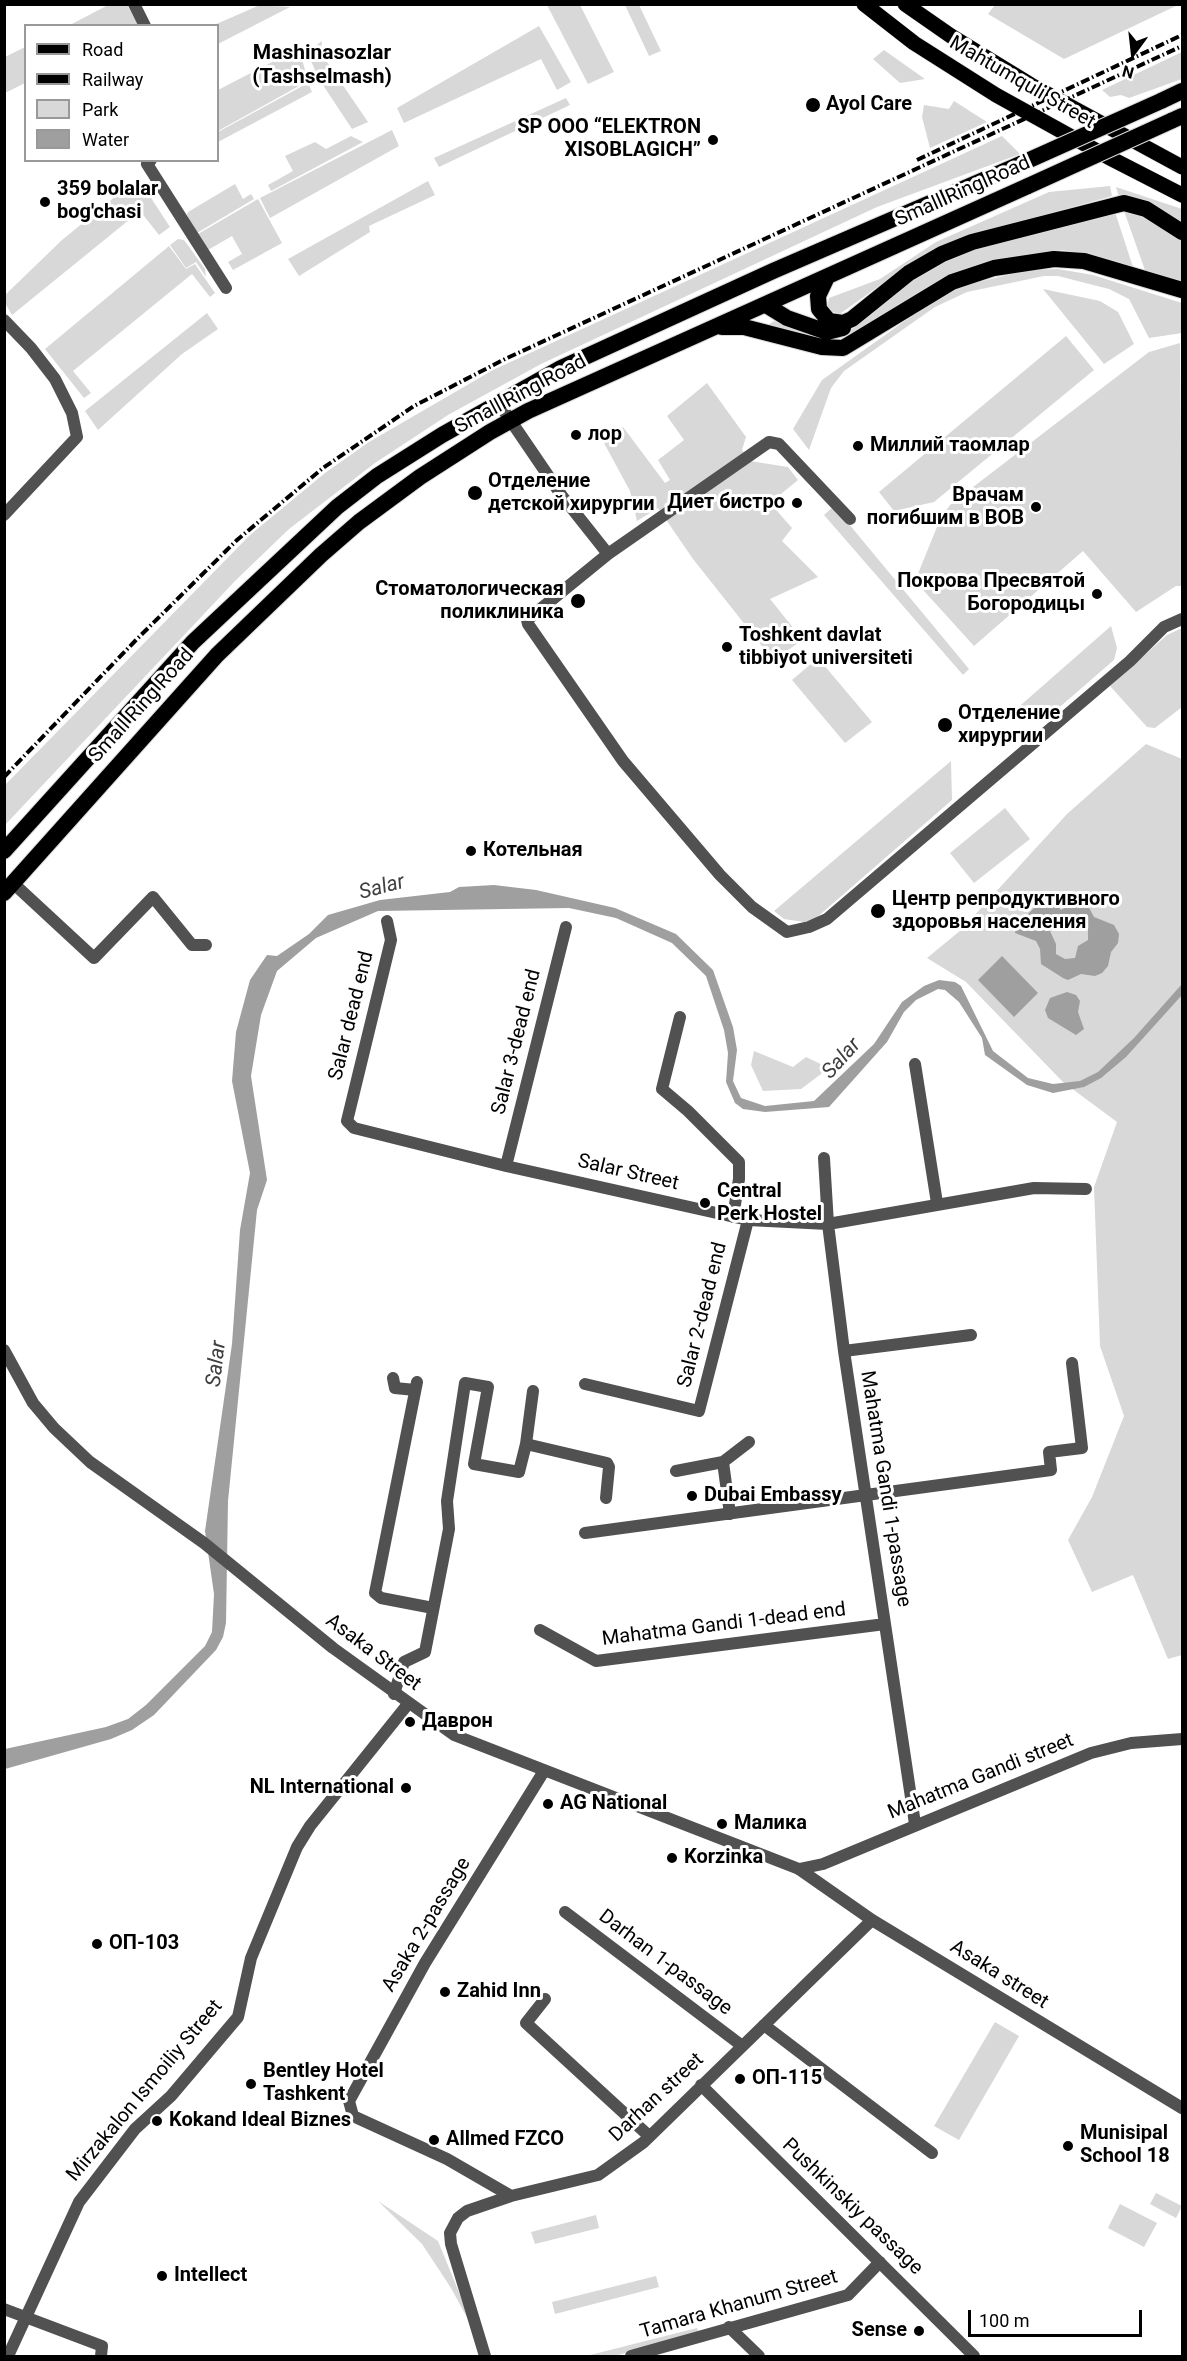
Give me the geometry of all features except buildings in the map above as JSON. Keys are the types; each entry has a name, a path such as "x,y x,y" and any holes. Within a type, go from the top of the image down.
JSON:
{"highway":[{"name":"Small Ring Road","path":"4,851 193,642 329,514 377,476 498,402 561,368 1182,91"},
{"name":"Small Ring Road","path":"9,888 217,655 283,589 387,500 443,461 510,421 622,367 827,277 1177,118"},
{"path":"766,304 787,318 827,332 839,331 882,293 917,268 942,254 984,239 1124,203 1146,209 1182,232"},
{"path":"712,328 744,327 822,347 843,348 855,344 952,282 994,268 1054,259 1084,261 1182,290"},
{"path":"827,277 818,296 821,314 829,321 838,323 852,319"}],"main road":[{"name":"Mahtumquli Street","path":"864,4 914,43 996,95 1182,195"},
{"name":"Mahtumquli Street","path":"905,4 1022,79 1182,167"}],"street":[{"path":"134,4 143,24"},
{"path":"149,162 147,164 226,288"},
{"path":"4,320 31,348 55,379 72,413 78,437 4,515"},
{"path":"498,402 562,496 608,554"},
{"path":"850,519 779,444 769,442 608,554 528,616 528,624 623,761 699,852 752,907 787,932 809,927 826,919 1130,661 1164,627 1182,619"},
{"path":"9,888 94,958 153,897 192,945 206,945"},
{"name":"Salar dead end","path":"347,1121 391,940 387,921"},
{"name":"Salar 3-dead end","path":"506,1166 566,927"},
{"path":"680,1017 662,1089 688,1111 739,1162 739,1179 733,1217"},
{"path":"915,1064 937,1203"},
{"name":"Salar Street","path":"347,1121 354,1128 506,1166 748,1220 828,1224 937,1203 1034,1188 1086,1189"},
{"name":"Mahatma Gandi 1-passage","path":"824,1158 828,1224 844,1351 915,1824"},
{"name":"Salar 2-dead end","path":"585,1384 699,1411 748,1220"},
{"path":"844,1351 971,1335"},
{"name":"Asaka Street","path":"4,1350 33,1402 68,1442 121,1486 204,1543 394,1694 454,1735 799,1869"},
{"path":"585,1533 1051,1470 1049,1452 1082,1448 1072,1364"},
{"path":"393,1378 395,1388 416,1386 375,1593 381,1598 433,1608"},
{"path":"394,1694 404,1662 425,1652 449,1529 447,1501 464,1385 486,1386 474,1464"},
{"path":"454,1461 519,1472 526,1444 533,1391"},
{"path":"676,1471 723,1462 749,1442"},
{"path":"526,1444 607,1463 609,1467 606,1498"},
{"path":"723,1462 730,1514"},
{"name":"Mahatma Gandi 1-dead end","path":"540,1630 596,1661 885,1624"},
{"name":"Mirzakalon Ismoiliy Street","path":"8,2356 83,2196 135,2129 171,2096 238,2017 251,1958 297,1846 310,1826 408,1704"},
{"name":"Mahatma Gandi street","path":"799,1869 823,1864 915,1824 1091,1754 1131,1743 1182,1739"},
{"name":"Asaka 2-passage","path":"511,2196 447,2159 353,2116 349,2101 425,1963 544,1771"},
{"name":"Asaka street","path":"799,1869 872,1920 1182,2108"},
{"name":"Darhan 1-passage","path":"565,1912 741,2045"},
{"name":"Darhan street","path":"484,2356 451,2244 452,2227 463,2214 511,2196 598,2175 649,2136 872,1920"},
{"path":"545,2000 526,2024 649,2136"},
{"path":"764,2025 932,2153"},
{"name":"Pushkinskiy passage","path":"701,2085 974,2356"},
{"name":"Tamara Khanum Street","path":"631,2356 848,2295 880,2262"},
{"path":"4,2309 102,2346 101,2356"},
{"path":"729,2327 759,2356"}],"green space":[{"path":"110,4 127,5 137,24 72,24"},
{"path":"260,5 290,7 219,43 219,24 216,24"},
{"path":"547,5 580,5 614,72 588,84"},
{"path":"625,5 639,5 661,51 649,56"},
{"path":"995,5 1178,5 1064,59 988,14"},
{"path":"539,26 571,82 557,90 541,59 404,123 397,108"},
{"path":"322,41 321,53 368,122 352,129 319,79 307,52"},
{"path":"24,48 24,84 5,93 5,57"},
{"path":"299,48 308,81 219,130 219,89"},
{"path":"884,50 925,79 900,83 873,59"},
{"path":"1182,52 1182,79 1129,98 1121,95 1110,97 1102,90"},
{"path":"308,83 312,92 219,141 219,131"},
{"path":"566,98 570,105 439,167 434,158"},
{"path":"954,101 987,122 930,148 922,117 924,105 949,109"},
{"path":"392,130 399,146 270,218 260,198"},
{"path":"351,136 363,142 271,191 268,185 293,171 285,156 315,142 326,149"},
{"path":"1002,136 1020,154 877,207 541,364 448,415 375,463 289,529 236,580 5,825 5,785 250,535 325,473 369,442 493,370"},
{"path":"138,178 170,227 159,235 140,211 12,315 5,303 5,295 62,240"},
{"path":"428,181 435,195 369,226 370,232 299,276 288,259"},
{"path":"235,184 243,199 251,194 254,199 197,233 187,215 188,212"},
{"path":"1110,186 1112,196 973,235 905,267 840,314 827,310 829,298 880,279 936,242 1049,192"},
{"path":"1116,187 1182,209 1182,225 1119,197"},
{"path":"258,199 282,243 233,270 228,262 242,254 232,236 208,250 198,234"},
{"path":"1124,211 1135,211 1182,240 1182,285 1146,273"},
{"path":"1115,212 1133,267 1092,255 1061,250 1005,259 845,343 825,342 768,325 774,321 819,337 841,339 898,288 955,255"},
{"path":"178,239 184,240 205,269 206,277 196,262 186,268 170,245"},
{"path":"169,246 186,269 195,264 215,293 210,297 192,274 73,371 91,393 84,398 45,349"},
{"path":"1058,269 1093,275 1182,303 1182,333 1149,338 1129,299 1109,289 1058,276 1044,276 967,292 935,307 844,371 831,388 809,450 793,429 822,380 930,303 966,285 1028,270"},
{"path":"1043,289 1100,301 1118,312 1134,344 1104,364"},
{"path":"207,313 218,329 182,354 98,430 85,411"},
{"path":"1066,336 1094,370 934,502 894,511 879,492"},
{"path":"1180,343 1182,586 1176,586 1136,612 1083,551 974,646 915,581 941,517 951,504 1149,352"},
{"path":"707,383 746,437 742,450 750,461 788,467 798,480 770,503 792,528 782,541 818,577 770,599 803,640 773,660 693,559 658,508 637,521 630,491 604,443 623,427 665,483 670,480 658,460 684,440 667,416"},
{"path":"834,506 969,669 963,675 824,515"},
{"path":"1111,626 1117,648 1114,660 1047,718 1014,711"},
{"path":"1182,628 1182,707 1155,728 1147,727 1110,686 1167,635"},
{"path":"818,658 872,722 845,743 792,680"},
{"path":"1146,744 1182,759 1182,1655 1168,1659 1133,1575 1092,1592 1068,1540 1092,1497 1124,1416 1100,1346 1094,1187 1117,1122 1063,1082 966,982 927,958 961,930 1067,814"},
{"path":"951,761 952,800 816,918 804,922 784,919 774,911"},
{"path":"1005,808 1030,839 974,883 950,853"},
{"path":"754,1051 793,1067 806,1057 829,1068 801,1089 763,1091 751,1065"},
{"path":"995,2022 1019,2036 959,2140 934,2126"},
{"path":"1156,2193 1182,2206 1176,2218 1150,2204"},
{"path":"378,2201 438,2241 476,2334 451,2288 422,2244"},
{"path":"1120,2204 1157,2223 1144,2247 1108,2228"},
{"path":"596,2215 599,2228 535,2244 531,2232"},
{"path":"656,2276 659,2287 555,2314 552,2302"},
{"path":"697,2328 698,2331 615,2356 590,2355"}],"water":[{"name":"Salar","path":"494,885 536,890 615,908 676,934 713,970 733,1027 737,1050 733,1081 741,1098 765,1106 814,1101 874,1044 902,1002 924,986 939,980 955,982 961,986 993,1051 1028,1078 1053,1084 1080,1081 1098,1072 1134,1038 1182,984 1182,995 1126,1057 1101,1078 1084,1087 1053,1093 1027,1085 985,1055 982,1038 959,1002 945,990 938,989 916,1000 904,1012 887,1042 829,1107 765,1112 743,1109 735,1103 726,1082 728,1053 724,1030 706,976 672,943 616,918 569,908 378,911 316,938 277,971 261,1015 251,1076 267,1180 257,1210 228,1501 226,1623 223,1637 216,1650 154,1715 132,1730 111,1739 5,1769 5,1749 106,1727 128,1719 146,1705 205,1646 212,1632 214,1594 205,1531 232,1344 240,1230 250,1173 232,1081 236,1032 250,980 267,955 277,956 309,934 328,915 380,900 450,892 459,887"},
{"path":"1045,897 1052,898 1061,910 1079,899 1087,904 1094,917 1114,925 1119,934 1118,943 1111,952 1108,966 1102,973 1095,976 1081,974 1068,980 1041,964 1040,949 1036,941 1015,933 1016,926","holes":["1077,921 1088,928 1088,940 1078,946 1075,958 1065,959 1056,954 1056,944 1050,931 1053,927 1062,927"]},
{"path":"1002,956 1038,993 1014,1017 978,980"},
{"path":"1067,992 1076,995 1080,1001 1078,1012 1084,1029 1076,1035 1048,1018 1045,1010 1050,998"}],"railway":[{"path":"917,160 1182,35"},
{"path":"4,777 136,640 237,540 323,468 414,406 505,359 1182,46"}],"place":[{"name":"Ayol Care","path":"813,105"},
{"name":"SP OOO “ELEKTRON XISOBLAGICH”","path":"713,140"},
{"name":"359 bolalar bog'chasi","path":"45,202"},
{"name":"лор","path":"576,435"},
{"name":"Миллий таомлар","path":"858,446"},
{"name":"Отделение детской хирургии","path":"475,493"},
{"name":"Диет бистро","path":"797,503"},
{"name":"Врачам погибшим в ВОВ","path":"1036,507"},
{"name":"Покрова Пресвятой Богородицы","path":"1097,594"},
{"name":"Стоматологическая поликлиника","path":"578,601"},
{"name":"Toshkent davlat tibbiyot universiteti","path":"727,647"},
{"name":"Отделение хирургии","path":"945,725"},
{"name":"Котельная","path":"471,851"},
{"name":"Центр репродуктивного здоровья населения","path":"878,911"},
{"name":"Central Perk Hostel","path":"705,1203"},
{"name":"Dubai Embassy","path":"692,1496"},
{"name":"Даврон","path":"410,1722"},
{"name":"NL International","path":"406,1788"},
{"name":"AG National","path":"548,1804"},
{"name":"Малика","path":"722,1824"},
{"name":"Korzinka","path":"672,1858"},
{"name":"ОП-103","path":"97,1944"},
{"name":"Zahid Inn","path":"445,1992"},
{"name":"ОП-115","path":"740,2079"},
{"name":"Bentley Hotel Tashkent","path":"251,2084"},
{"name":"Kokand Ideal Biznes","path":"157,2121"},
{"name":"Allmed FZCO","path":"434,2140"},
{"name":"Munisipal School 18","path":"1068,2146"},
{"name":"Intellect","path":"162,2276"},
{"name":"Sense","path":"919,2331"}],"district":[{"name":"Mashinasozlar (Tashselmash)","path":"322,66"}]}
